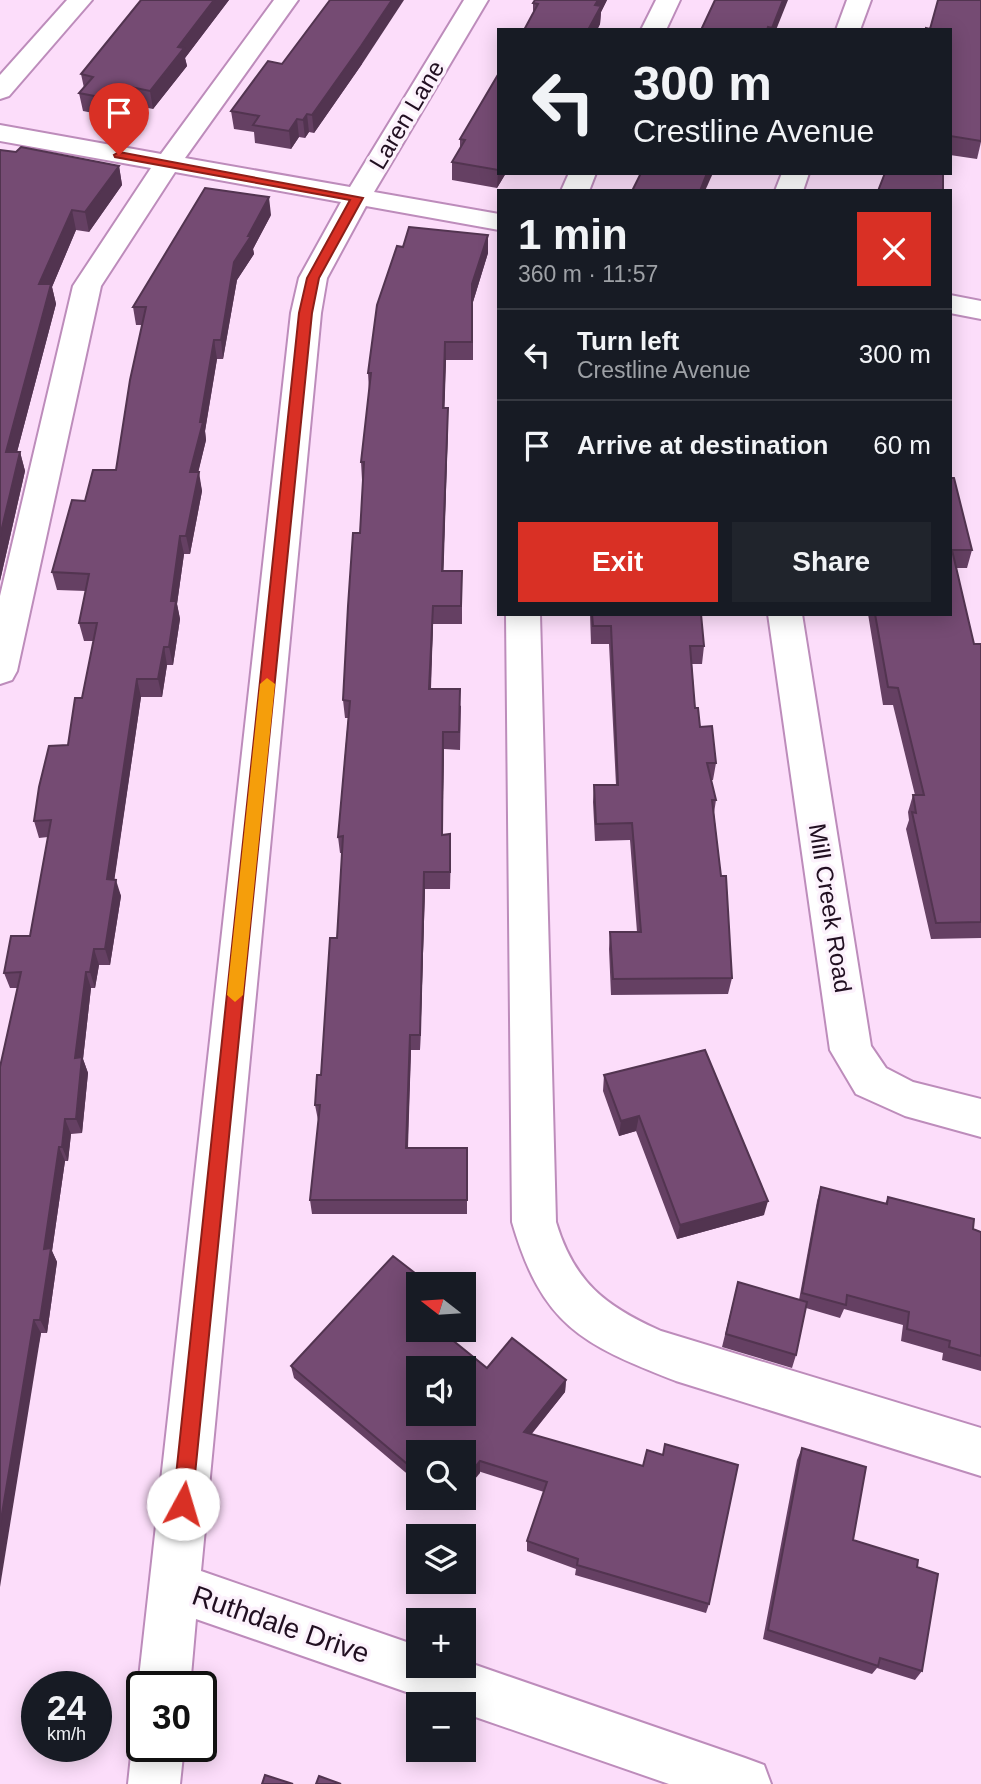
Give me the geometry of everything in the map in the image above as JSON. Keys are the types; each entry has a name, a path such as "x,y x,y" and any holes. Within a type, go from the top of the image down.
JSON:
{"street":[{"path":"0,91 80,0"},
{"path":"0,671 87,286 167,164 286,0"},
{"name":"Laren Lane","path":"166,1671 306,313 313,278 357,198 476,0"},
{"path":"654,28 668,0"},
{"path":"849,28 859,0"},
{"path":"0,134 497,222"},
{"path":"952,304 981,310"},
{"path":"523,616 534,1222 542,1254 562,1290 590,1319 633,1343 676,1359 981,1452"},
{"name":"Mill Creek Road","path":"785,616 852,1050 871,1081 905,1098 981,1118"},
{"name":"Ruthdale Drive","path":"174,1587 745,1784"},
{"path":"154,1784 156,1762"}],"building":[{"path":"141,0 214,0 178,47 184,48 150,91 126,86 115,100 79,93 93,77 81,74"},
{"path":"330,0 392,0 312,115 307,114 303,120 297,119 289,131 253,125 259,116 231,111 268,61 282,64"},
{"path":"535,0 598,0 595,5 601,6 589,28 525,28 538,4 533,3"},
{"path":"715,0 783,0 772,28 702,28"},
{"path":"938,0 981,0 981,141 952,136 952,28 930,28"},
{"path":"497,76 497,170 452,162 465,140 460,139"},
{"path":"21,147 119,166 85,212 72,210 39,284 51,284 6,452 20,452 0,536 0,150 16,152"},
{"path":"640,175 706,175 701,189 633,189"},
{"path":"884,175 943,175 943,189 879,189"},
{"path":"205,188 269,197 248,236 251,236 234,262 221,340 214,340 200,422 203,422 190,472 199,472 186,536 180,536 171,601 176,601 169,647 164,647 158,679 137,679 107,879 116,880 105,949 94,949 90,972 86,972 75,1058 82,1057 76,1119 65,1119 62,1147 59,1147 44,1249 51,1248 40,1320 34,1320 0,1526 0,1067 21,972 4,973 11,936 30,936 51,820 34,821 39,787 49,746 68,745 75,698 82,698 97,623 79,623 89,574 52,572 72,500 85,501 93,470 116,470 130,380 146,307 133,307"},
{"path":"409,227 488,235 472,284 472,342 445,342 443,408 448,408 442,571 462,571 461,606 433,606 429,689 460,689 459,732 443,732 442,835 450,834 450,872 424,872 420,1035 410,1035 406,1148 467,1148 467,1200 310,1200 320,1105 315,1105 317,1075 321,1075 330,938 337,938 343,836 338,837 350,701 343,700 348,606 353,533 360,533 364,462 361,462 371,373 368,373 377,305 397,246 403,247"},
{"path":"952,478 954,478 972,550 952,550"},
{"path":"952,550 974,644 981,644 981,922 936,923 912,812 916,813 913,795 924,795 898,688 888,687 875,616 952,616"},
{"path":"592,616 701,616 704,646 690,646 695,708 698,708 700,727 712,726 716,763 707,763 716,800 712,800 721,876 726,876 732,978 613,979 610,932 641,932 632,823 596,824 594,785 618,785 611,626 593,626"},
{"path":"705,1050 768,1201 680,1225 639,1116 621,1121 604,1075"},
{"path":"821,1187 887,1204 888,1197 974,1219 973,1229 981,1232 981,1356 949,1347 950,1341 907,1329 909,1312 847,1295 846,1305 802,1293"},
{"path":"393,1256 414,1272 406,1272 406,1342 455,1342 472,1356 406,1356 406,1426 476,1426 476,1359 487,1368 512,1338 566,1380 524,1432 643,1466 647,1450 663,1455 665,1444 738,1465 709,1604 577,1565 578,1559 527,1541 547,1482 480,1461 476,1466 476,1440 406,1440 406,1463 291,1366"},
{"path":"738,1282 807,1302 796,1355 726,1334"},
{"path":"802,1448 866,1467 853,1540 918,1560 917,1567 938,1574 922,1671 880,1658 878,1666 768,1630"},
{"path":"265,1775 293,1784 262,1784"},
{"path":"319,1776 341,1784 316,1784"}],"slow traffic":[{"path":"235,995 267,684"}],"route":[{"path":"119,155 357,198 313,278 306,313 183,1504"}]}
